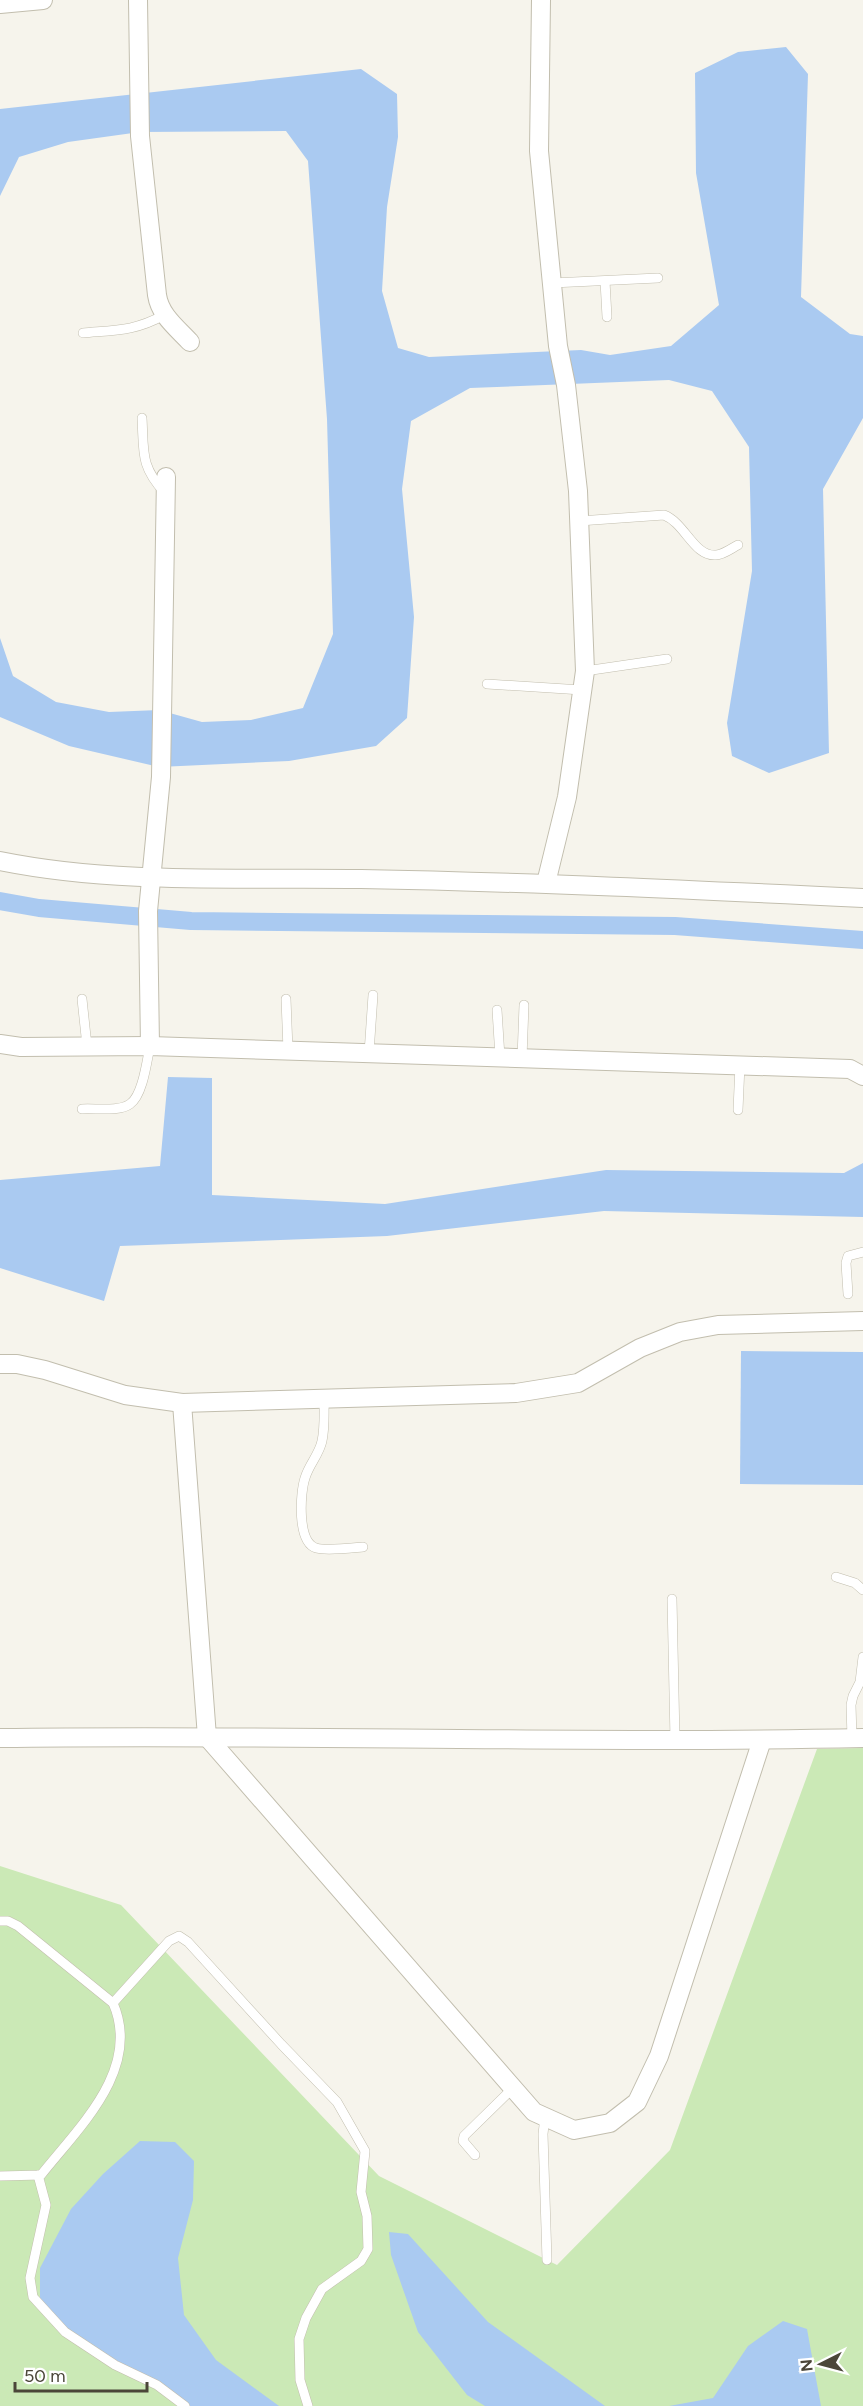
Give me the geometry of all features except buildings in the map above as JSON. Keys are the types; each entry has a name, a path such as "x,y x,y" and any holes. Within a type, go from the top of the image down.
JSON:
{"street":[{"path":"0,4 44,0"},
{"path":"138,0 140,136 157,295 164,315 190,342"},
{"path":"542,0 539,151 558,346 566,385 578,491 585,671 567,797 546,883"},
{"path":"150,1046 148,911 160,777 166,485"},
{"path":"0,861 61,872 151,878 546,883 863,898"},
{"path":"0,1044 21,1047 150,1046 288,1050 850,1069 863,1076"},
{"path":"0,1365 17,1364 45,1370 125,1395 182,1403 516,1393 578,1383 640,1348 680,1332 718,1325 863,1321"},
{"path":"182,1403 207,1737 534,2112 574,2130 610,2123 637,2102 659,2056 762,1740"},
{"path":"0,1738 675,1740 857,1738"}],"lane":[{"path":"552,283 658,278"},
{"path":"605,281 607,316"},
{"path":"83,333 133,329 164,315"},
{"path":"142,418 144,460 151,477 166,485"},
{"path":"579,520 664,515 675,519 699,549 705,553 717,555 738,545"},
{"path":"585,671 667,659"},
{"path":"487,684 582,690"},
{"path":"369,1053 373,995"},
{"path":"82,999 87,1046"},
{"path":"286,999 288,1050"},
{"path":"522,1058 524,1005"},
{"path":"497,1010 500,1057"},
{"path":"82,1109 122,1107 130,1104 140,1087 150,1046"},
{"path":"738,1110 740,1065"},
{"path":"848,1294 846,1263 848,1256 863,1252"},
{"path":"324,1399 323,1439 318,1455 310,1465 304,1481 301,1503 303,1531 309,1543 316,1548 363,1547"},
{"path":"836,1577 855,1583 863,1590"},
{"path":"672,1599 675,1740"},
{"path":"857,1738 851,1705 860,1682 863,1657"},
{"path":"0,1921 8,1921 18,1926 113,2003 120,2019 120,2053 91,2116 41,2175 0,2176"},
{"path":"113,2003 169,1941 179,1936 188,1941 337,2102 365,2151 361,2192 367,2216 368,2249 361,2260 322,2289 306,2318 299,2339 300,2380 309,2406"},
{"path":"475,2155 463,2141 464,2136 513,2088"},
{"path":"545,2117 543,2134 546,2260"},
{"path":"38,2175 46,2205 30,2278 33,2297 65,2332 116,2366 157,2385 184,2406"}],"green space":[{"path":"863,1748 863,2406 0,2406 0,1866 121,1905 379,2176 557,2265 670,2150 817,1749"}],"water":[{"path":"786,47 808,74 801,297 850,334 863,336 863,418 823,489 829,753 769,773 732,756 727,723 752,571 749,447 712,391 669,380 470,388 411,421 402,489 414,617 407,718 376,746 289,761 159,767 69,746 0,717 0,638 13,676 56,702 109,712 159,710 202,722 251,720 303,708 333,634 327,419 308,161 286,131 140,132 68,142 19,157 0,196 0,109 361,69 397,94 398,137 387,207 382,291 398,348 429,357 581,350 610,355 671,346 719,305 696,173 695,73 738,52"},
{"path":"168,1077 212,1078 212,1195 385,1204 606,1170 844,1173 863,1163 863,1217 604,1211 387,1236 120,1246 104,1301 0,1268 0,1180 160,1166"},
{"path":"741,1351 863,1352 863,1485 740,1484"},
{"path":"140,2141 175,2142 194,2161 193,2200 178,2258 184,2315 216,2360 279,2406 190,2406 160,2385 108,2360 40,2309 40,2268 71,2209 103,2174"},
{"path":"389,2232 408,2234 488,2322 605,2406 485,2406 467,2395 418,2332 391,2255"},
{"path":"783,2321 807,2329 821,2406 669,2406 713,2398 748,2346"}],"waterway":[{"path":"0,901 39,908 191,921 675,926 863,940"}]}
